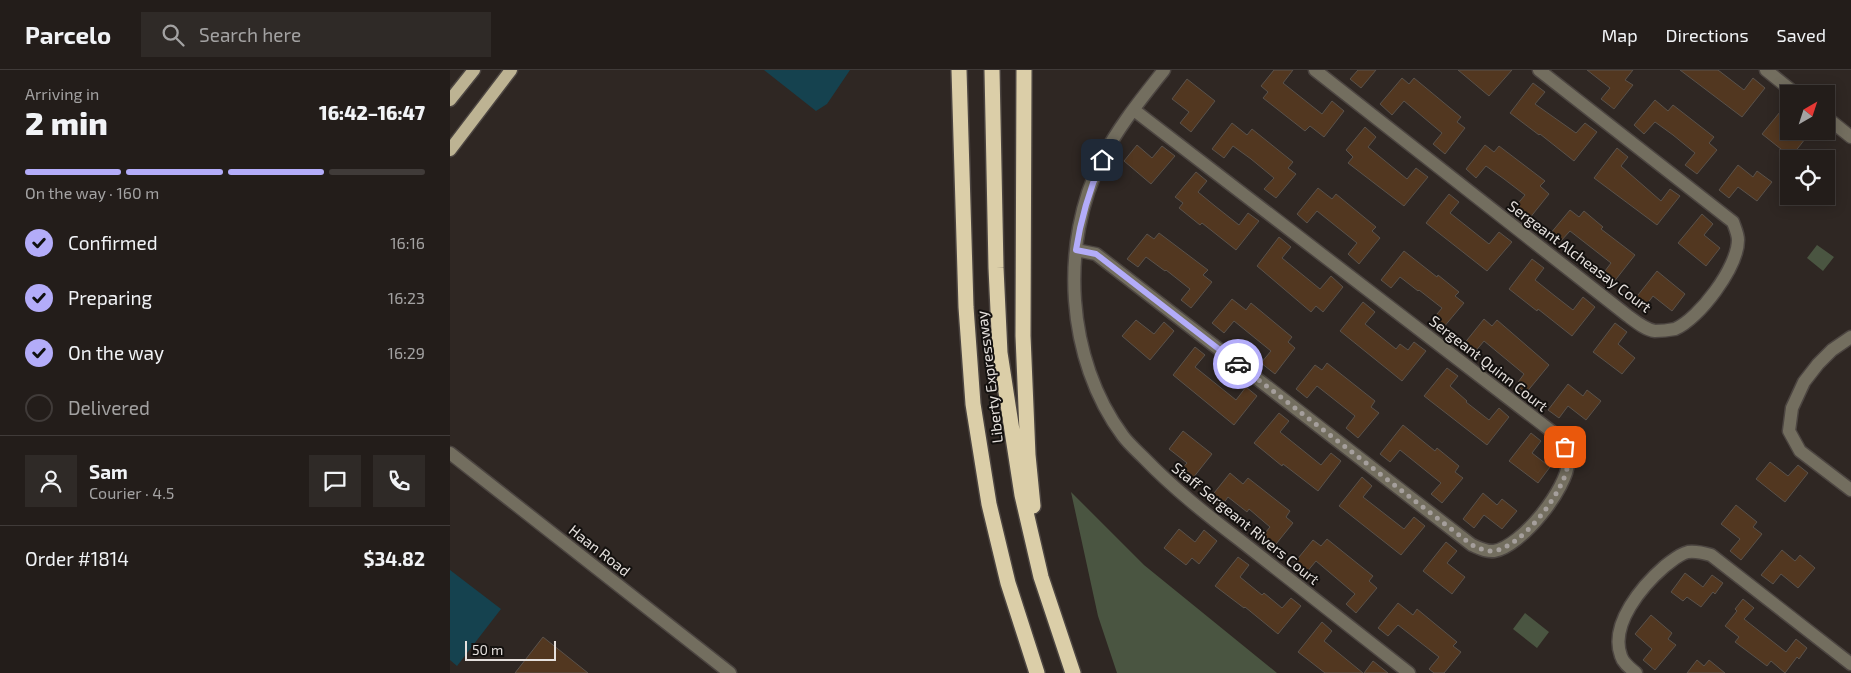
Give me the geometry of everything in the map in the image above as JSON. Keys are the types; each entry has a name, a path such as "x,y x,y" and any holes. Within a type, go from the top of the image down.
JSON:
{"highway":[{"name":"Liberty Expressway","path":"959,70 966,306 973,404 995,531 1008,583 1038,673"},
{"name":"Liberty Expressway","path":"992,70 996,268 1000,353 1022,495 1041,577 1073,673"},
{"path":"1024,70 1023,336 1028,455 1041,577"}],"main road":[{"path":"450,100 474,70"},
{"path":"450,150 511,70"}],"street":[{"name":"Staff Sergeant Rivers Court","path":"1164,70 1117,133 1098,168 1081,218 1076,250 1075,293 1078,326 1087,363 1107,412 1124,438 1170,485 1409,673"},
{"name":"Sergeant Alcheasay Court","path":"1315,70 1628,316 1641,325 1655,331 1675,329 1694,314 1714,294 1727,275 1736,254 1739,238 1733,222 1539,70"},
{"path":"1766,70 1785,85"},
{"name":"Sergeant Quinn Court","path":"1076,250 1096,254 1472,545 1485,551 1495,551 1515,540 1532,527 1564,478 1568,461 1565,447 1555,434 1134,110"},
{"path":"1835,124 1851,137"},
{"path":"1851,337 1832,350 1804,382 1792,408 1788,431 1800,450 1851,490"},
{"name":"Haan Road","path":"450,453 730,673"},
{"path":"1636,673 1628,667 1621,657 1618,643 1623,620 1651,579 1674,559 1687,552 1700,552 1711,555 1851,664"}],"green space":[{"path":"1817,245 1834,257 1823,271 1807,258"},
{"path":"1071,492 1144,565 1277,673 1117,673 1098,616"},
{"path":"1525,613 1549,632 1537,648 1513,629"}],"water":[{"path":"764,70 850,70 827,104 816,111"},
{"path":"450,570 501,609 457,666 450,660"}],"building":[{"path":"1274,70 1293,70 1283,83 1322,114 1332,101 1344,111 1324,137 1310,126 1305,131 1263,98 1268,92 1261,86"},
{"path":"1358,70 1376,70 1361,88 1350,79"},
{"path":"1458,70 1512,70 1489,96"},
{"path":"1587,70 1633,70 1625,80 1633,85 1614,109 1601,99 1610,88"},
{"path":"1680,70 1718,70 1744,90 1753,78 1765,88 1742,117"},
{"path":"1402,78 1409,84 1414,78 1461,117 1457,122 1465,128 1445,154 1433,144 1442,133 1404,101 1392,115 1380,104"},
{"path":"1187,79 1215,101 1191,132 1180,123 1189,112 1172,99"},
{"path":"1533,83 1545,92 1535,104 1576,133 1585,123 1597,132 1574,161 1510,113"},
{"path":"1655,100 1668,111 1673,105 1714,137 1709,143 1717,150 1697,174 1685,165 1695,153 1673,135 1655,122 1644,134 1634,125"},
{"path":"1780,112 1780,140 1804,140 1796,150 1782,150 1762,134"},
{"path":"1232,123 1247,135 1252,129 1293,162 1288,168 1296,174 1276,198 1264,189 1274,178 1251,159 1233,146 1224,158 1212,149"},
{"path":"1365,127 1376,137 1368,147 1407,179 1416,168 1428,177 1404,206 1348,163 1353,157 1346,150"},
{"path":"1137,145 1152,158 1162,146 1175,156 1151,184 1124,161"},
{"path":"1485,145 1494,152 1499,146 1545,181 1540,186 1549,194 1529,219 1515,207 1525,195 1486,166 1476,178 1466,169"},
{"path":"1617,148 1628,157 1621,166 1661,201 1670,189 1680,196 1657,225 1594,178"},
{"path":"1738,165 1753,177 1757,171 1772,182 1757,201 1738,187 1729,198 1719,190"},
{"path":"1196,172 1207,181 1198,192 1239,225 1248,213 1259,221 1236,250 1202,223 1200,225 1179,208 1183,203 1175,197"},
{"path":"1318,188 1332,199 1336,194 1376,227 1372,231 1380,238 1359,264 1348,254 1357,243 1317,211 1307,223 1297,214"},
{"path":"1449,194 1459,202 1450,213 1489,244 1499,232 1512,242 1487,271 1426,223"},
{"path":"1570,210 1579,217 1584,211 1603,227 1601,229 1635,255 1613,283 1602,275 1611,263 1570,231 1560,242 1550,234"},
{"path":"1702,214 1713,224 1704,235 1720,248 1706,266 1678,243"},
{"path":"1159,233 1208,270 1203,275 1212,282 1191,308 1181,300 1190,289 1166,270 1146,257 1138,267 1127,259 1147,234 1154,239"},
{"path":"1279,237 1291,247 1282,258 1320,289 1331,276 1343,287 1323,312 1316,306 1311,312 1257,266"},
{"path":"1404,251 1459,292 1455,296 1464,303 1443,328 1432,320 1442,308 1419,290 1400,277 1391,288 1381,280"},
{"path":"1532,259 1544,268 1535,280 1573,310 1583,297 1595,307 1572,336 1509,289"},
{"path":"1657,271 1685,294 1672,311 1653,296 1644,308 1634,300"},
{"path":"1232,299 1246,310 1251,303 1292,337 1288,342 1295,348 1275,374 1261,363 1271,351 1234,321 1224,333 1212,323"},
{"path":"1363,302 1375,312 1365,324 1396,349 1400,344 1408,350 1414,342 1426,351 1402,381 1340,331"},
{"path":"1484,319 1492,326 1497,320 1549,365 1526,393 1516,385 1524,374 1484,341 1474,353 1463,345"},
{"path":"1136,320 1154,334 1164,322 1174,331 1150,360 1122,336"},
{"path":"1615,323 1627,332 1618,344 1635,358 1622,374 1593,352"},
{"path":"1195,347 1205,355 1195,367 1236,400 1246,387 1257,396 1234,425 1173,375"},
{"path":"1327,363 1375,401 1371,407 1379,413 1358,438 1346,428 1355,416 1317,386 1307,398 1296,389 1315,365 1322,370"},
{"path":"1447,368 1458,376 1450,386 1466,402 1489,420 1499,408 1509,417 1487,445 1424,396"},
{"path":"1568,384 1583,396 1587,390 1601,401 1586,420 1568,406 1559,418 1548,410"},
{"path":"1279,413 1289,421 1280,432 1321,465 1331,453 1341,461 1318,491 1283,464 1282,466 1254,443"},
{"path":"1403,425 1435,451 1437,448 1459,466 1455,472 1463,478 1442,503 1431,494 1441,483 1400,450 1390,462 1380,454"},
{"path":"1183,431 1212,454 1189,483 1177,474 1187,463 1169,449"},
{"path":"1531,433 1541,441 1532,453 1550,467 1538,483 1509,461"},
{"path":"1770,462 1788,476 1798,465 1808,473 1785,502 1756,479"},
{"path":"1230,473 1243,484 1248,478 1290,511 1286,517 1293,523 1272,549 1260,539 1270,527 1249,509 1247,512 1228,497 1221,507 1210,498"},
{"path":"1362,477 1372,486 1363,497 1404,529 1414,517 1425,526 1401,555 1339,506"},
{"path":"1483,493 1497,505 1502,499 1517,511 1502,529 1484,515 1474,528 1463,519"},
{"path":"1736,505 1757,522 1753,527 1762,534 1741,560 1730,551 1740,539 1721,524"},
{"path":"1179,529 1195,542 1204,530 1217,541 1199,564 1192,558 1186,565 1164,548"},
{"path":"1327,539 1373,576 1369,581 1377,588 1356,613 1346,604 1355,594 1316,561 1306,573 1294,563 1313,540 1321,546"},
{"path":"1446,542 1457,551 1447,563 1465,577 1452,594 1423,571"},
{"path":"1782,550 1795,561 1800,555 1815,568 1798,588 1781,574 1773,584 1761,575"},
{"path":"1238,557 1249,565 1240,577 1262,595 1264,593 1282,608 1291,598 1301,606 1278,634 1215,586"},
{"path":"1685,573 1703,587 1712,575 1723,583 1715,594 1713,592 1701,607 1687,597 1683,601 1671,592"},
{"path":"1743,599 1754,608 1744,619 1786,652 1796,639 1807,648 1799,659 1797,657 1785,673 1771,661 1767,666 1735,642 1739,637 1725,626 1737,611 1735,609"},
{"path":"1398,603 1413,615 1417,609 1457,642 1453,646 1461,652 1444,673 1434,673 1429,669 1439,657 1398,625 1388,636 1378,628"},
{"path":"1651,615 1672,633 1668,639 1676,645 1655,670 1643,660 1652,649 1635,634"},
{"path":"1322,622 1332,631 1324,641 1363,673 1325,673 1298,652"},
{"path":"543,637 588,673 515,673"},
{"path":"1697,660 1704,666 1709,660 1725,673 1687,673"},
{"path":"1373,661 1388,673 1364,673"}],"way so far":[{"path":"1238,364 1472,545 1485,551 1495,551 1515,540 1532,527 1548,507 1564,478 1568,461 1565,447"}],"route":[{"path":"1102,160 1089,191 1081,218 1076,250 1096,254 1238,364"}]}
